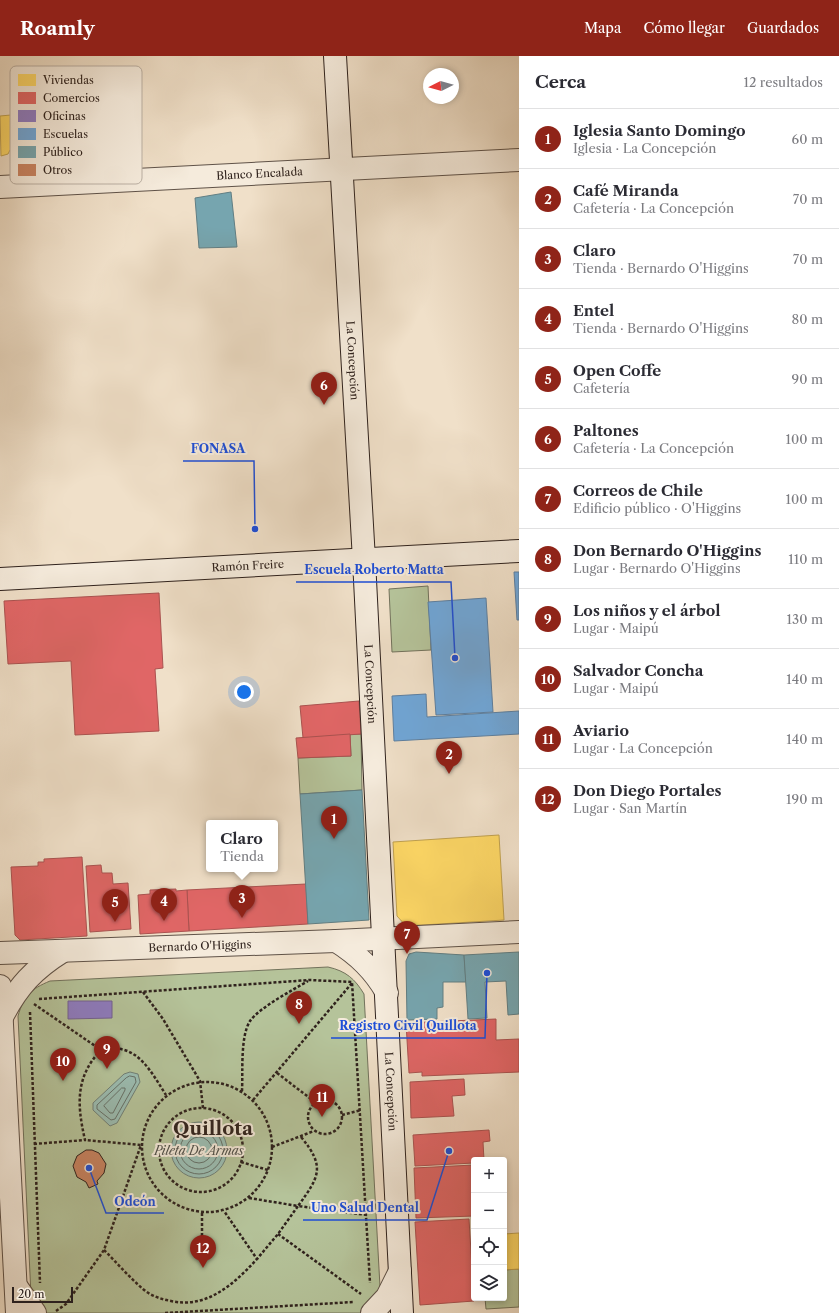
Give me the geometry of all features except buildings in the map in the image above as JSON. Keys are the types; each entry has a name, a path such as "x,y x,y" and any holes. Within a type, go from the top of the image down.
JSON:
{"main road":[{"name":"La Concepción","path":"335,56 340,169 364,560 402,1313"},
{"name":"Blanco Encalada","path":"142,179 519,160"},
{"name":"Blanco Encalada","path":"0,187 57,184"},
{"name":"Ramón Freire","path":"0,579 519,551"},
{"name":"Bernardo O'Higgins","path":"0,954 415,938 519,932"},
{"path":"336,941 367,964 378,978 386,993"},
{"path":"17,1313 2,1017 16,991 33,973 63,951"},
{"path":"374,1307 387,1297 400,1271"},
{"path":"16,1286 35,1313"}],"path":[{"path":"253,1100 367,964"},
{"path":"16,991 143,992 310,980 352,982"},
{"path":"242,1091 244,1046 247,1029 251,1020 274,1001 310,980"},
{"path":"352,982 374,1307"},
{"path":"16,991 101,1050"},
{"path":"16,991 34,1144 40,1290"},
{"path":"143,992 163,1019 200,1081 203,1108"},
{"path":"85,1140 79,1103 82,1077 90,1062 101,1050 110,1048 124,1048 136,1055 148,1067 166,1095"},
{"path":"277,1073 315,1102"},
{"path":"52,1313 66,1304 104,1250 141,1145 144,1126 153,1109 166,1095 182,1086 200,1081 229,1085 242,1091 262,1110 267,1122 272,1147 268,1170 257,1190 248,1198 224,1210 202,1213 184,1209 168,1200 153,1185 144,1166 141,1145"},
{"path":"322,1100 335,1103 342,1115 338,1128 333,1132 320,1133 314,1131 311,1127 307,1116 315,1102 322,1100"},
{"path":"203,1108 215,1110 226,1116 235,1125 242,1143 241,1162 235,1176 223,1186 209,1191 193,1191 179,1185 168,1175 161,1161 160,1145 164,1130 174,1118 187,1110 203,1108"},
{"path":"342,1115 361,1110"},
{"path":"272,1147 314,1131"},
{"path":"104,1250 144,1290 161,1299 180,1303 206,1300 234,1282 257,1259 278,1234 315,1182 318,1173 317,1163 312,1149 301,1136"},
{"path":"34,1144 85,1140 141,1145"},
{"path":"241,1162 268,1170"},
{"path":"248,1198 298,1206 367,1214"},
{"path":"224,1210 257,1259"},
{"path":"202,1213 202,1259"},
{"path":"278,1234 374,1307"},
{"path":"165,1313 374,1307"}],"green space":[{"path":"428,586 431,650 392,652 389,589"},
{"path":"350,734 361,734 362,790 300,794 298,758 351,756"},
{"path":"328,967 349,976 364,994 380,1287 375,1300 366,1313 39,1313 31,1296 18,1016 23,1003 29,994 33,990 50,981"},
{"path":"519,1269 519,1307 486,1309 485,1301 507,1301 507,1270"}],"water":[{"path":"130,1072 138,1074 140,1082 117,1123 110,1126 93,1110 93,1103 124,1074"},
{"name":"Pileta De Armas","path":"199,1122 210,1124 219,1130 225,1139 227,1150 225,1161 219,1170 210,1176 199,1178 188,1176 179,1170 173,1161 171,1150 173,1139 179,1130 188,1124"}],"place":[{"name":"Paltones","path":"324,405"},
{"name":"FONASA","path":"255,529"},
{"name":"Escuela Roberto Matta","path":"455,658"},
{"name":"Café Miranda","path":"449,774"},
{"name":"Iglesia Santo Domingo","path":"334,839"},
{"name":"Claro","path":"242,918"},
{"name":"Entel","path":"164,921"},
{"name":"Open Coffe","path":"115,922"},
{"name":"Correos de Chile","path":"407,954"},
{"name":"Registro Civil Quillota","path":"487,973"},
{"name":"Don Bernardo O'Higgins","path":"299,1024"},
{"name":"Los niños y el árbol","path":"107,1069"},
{"name":"Salvador Concha","path":"63,1081"},
{"name":"Aviario","path":"322,1117"},
{"name":"Uno Salud Dental","path":"449,1151"},
{"name":"Odeón","path":"89,1168"},
{"name":"Don Diego Portales","path":"203,1268"}],"district":[{"name":"Quillota","path":"213,1128"}]}
